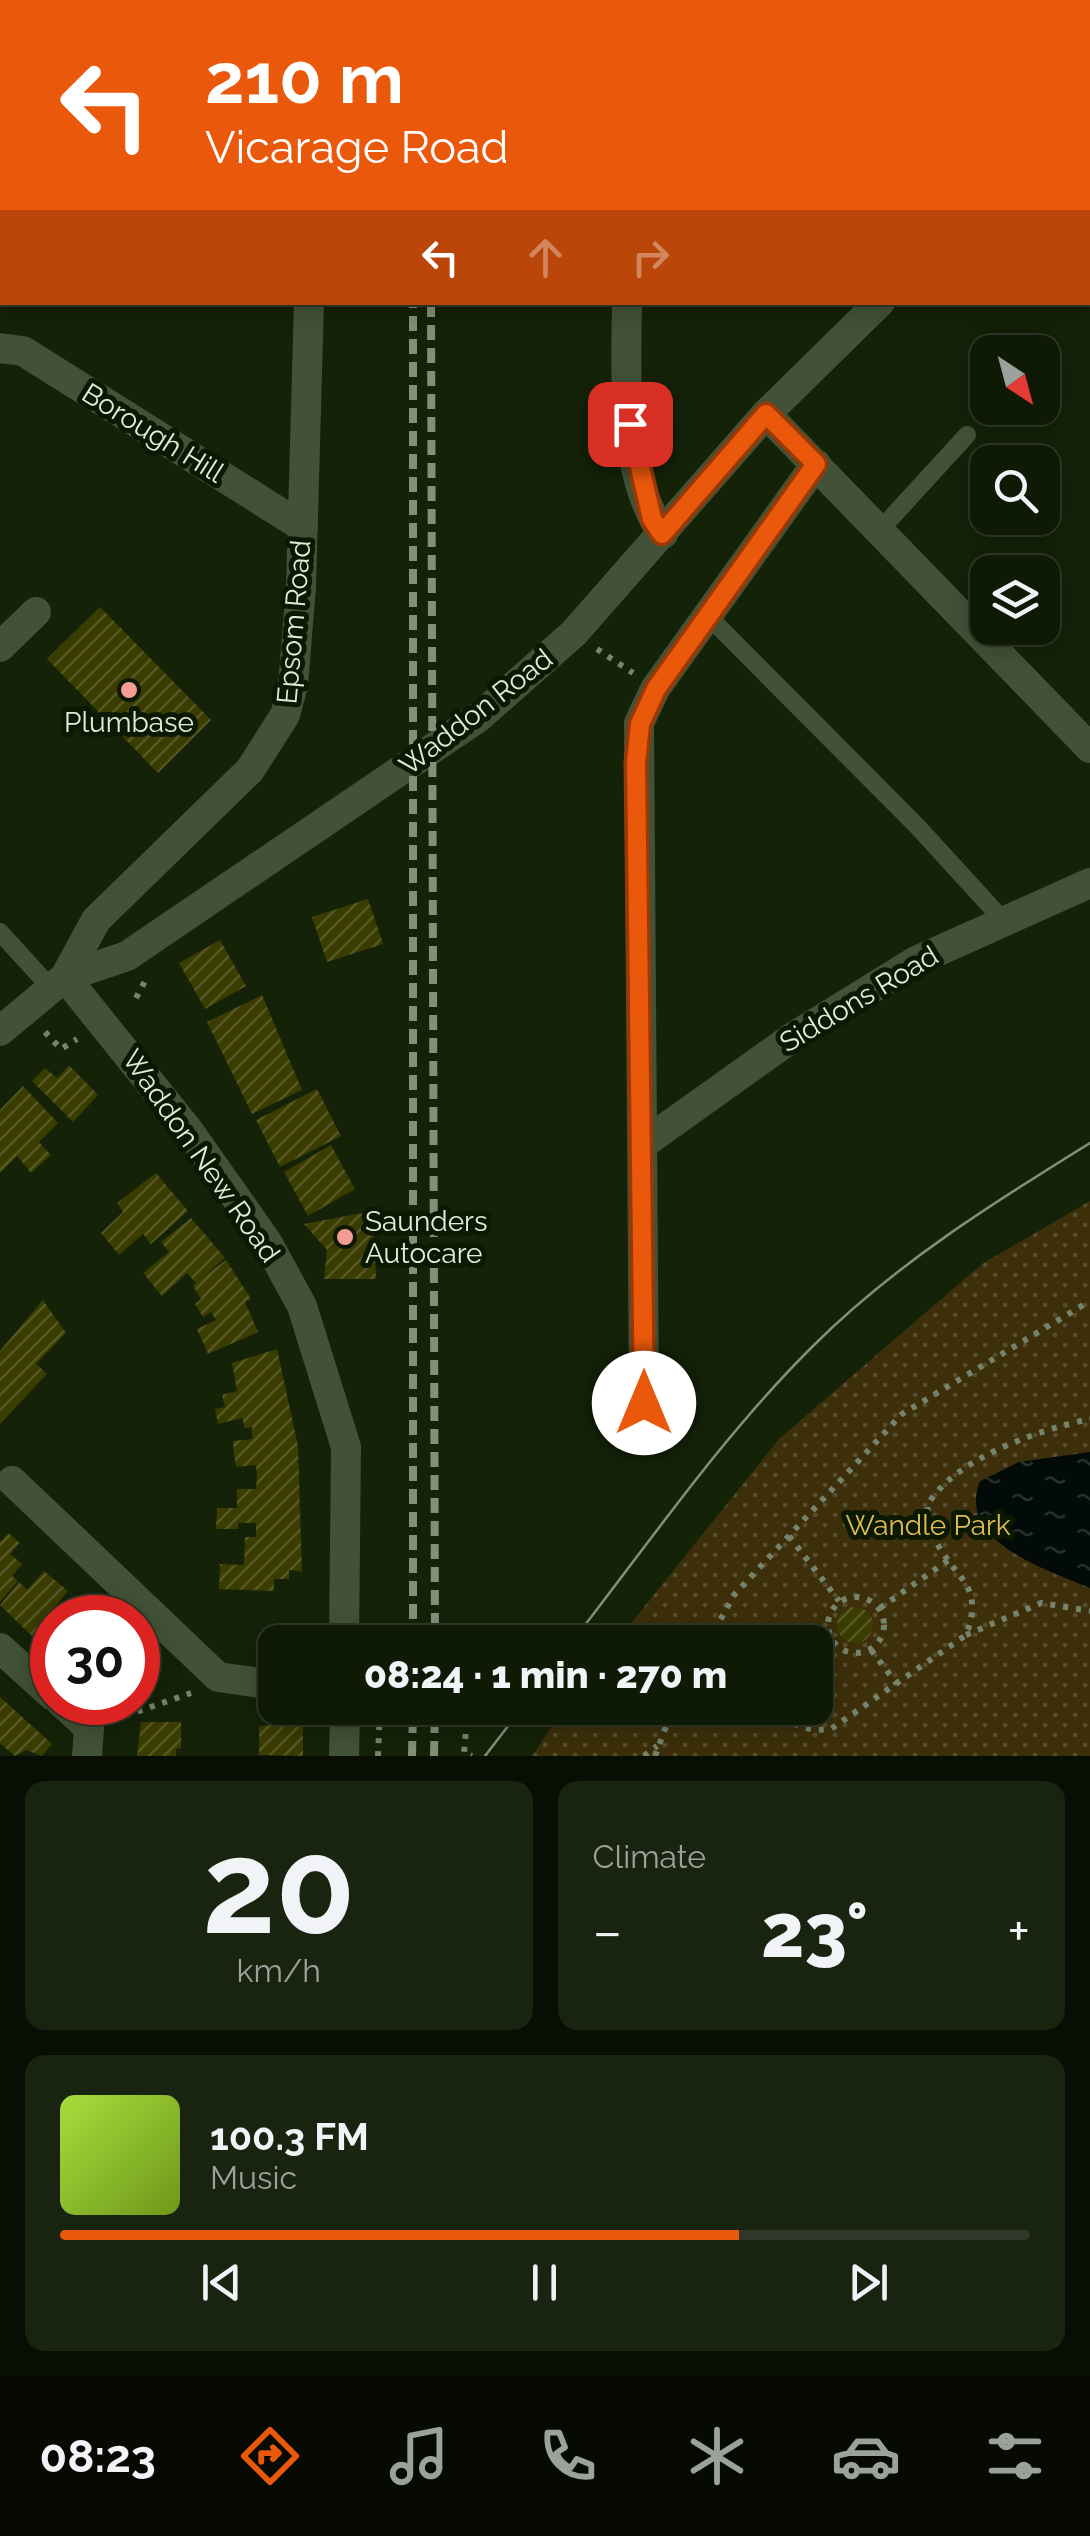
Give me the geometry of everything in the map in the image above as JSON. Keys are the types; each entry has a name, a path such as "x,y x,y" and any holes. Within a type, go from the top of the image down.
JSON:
{"street":[{"name":"Epsom Road","path":"58,982 96,920 242,780 279,731 293,685 303,527 309,305"},
{"path":"627,305 630,424 652,519 662,534"},
{"name":"Waddon Road","path":"0,1032 58,982 126,956 479,717 574,633 766,414 877,305"},
{"name":"Borough Hill","path":"0,348 23,351 303,527"},
{"path":"766,414 1090,748"},
{"path":"644,1403 636,762 640,724 656,689 816,464"},
{"path":"0,646 36,612"},
{"name":"Siddons Road","path":"643,1144 792,1037 916,962 1002,919 1090,883"},
{"name":"Waddon New Road","path":"58,982 189,1131 267,1242 302,1306 346,1446 344,1625"},
{"path":"12,1481 218,1677 258,1683"},
{"path":"0,1648 30,1675"},
{"path":"344,1756 345,1725"}],"lane":[{"path":"880,530 967,435"},
{"path":"708,616 917,826 1002,919"},
{"path":"0,932 58,982"}],"path":[{"path":"596,648 641,678"},
{"path":"44,1032 62,1049 78,1039"},
{"path":"718,1625 734,1596 902,1414 1090,1301"},
{"path":"966,1635 975,1611 968,1583 934,1538 927,1506 939,1484 1037,1430 1090,1419"},
{"path":"789,1536 840,1601"},
{"path":"880,1608 950,1560"},
{"path":"840,1601 867,1598 880,1608 885,1629 872,1650"},
{"path":"828,1625 840,1601"},
{"path":"795,1725 810,1732 831,1729 966,1635 1042,1602 1090,1612"},
{"path":"833,1643 850,1653 872,1650"},
{"path":"872,1650 897,1684"},
{"path":"88,1742 195,1692 218,1677"},
{"path":"378,1756 379,1725"},
{"path":"468,1725 468,1755"},
{"path":"655,1756 666,1725"},
{"path":"644,1756 658,1745"}],"green space":[{"name":"Wandle Park","path":"1090,1201 1090,1756 532,1756 553,1725 833,1725 833,1625 630,1625 779,1439 982,1264"}],"water":[{"path":"1090,1452 1090,1588 1009,1550 981,1521 976,1502 980,1481 1019,1462"}],"building":[{"name":"Plumbase","path":"100,607 211,720 158,773 47,659"},
{"path":"368,899 383,944 327,962 312,917"},
{"path":"220,940 246,986 205,1009 179,963"},
{"path":"262,995 302,1090 252,1114 207,1022"},
{"path":"69,1065 98,1095 73,1122 32,1081 45,1068 57,1078"},
{"path":"23,1086 58,1123 39,1142 51,1155 31,1173 17,1156 0,1173 0,1110"},
{"path":"317,1089 341,1136 280,1167 256,1120"},
{"path":"331,1145 355,1189 308,1216 284,1172"},
{"path":"156,1173 188,1211 151,1244 143,1234 119,1255 101,1233 123,1212 117,1203"},
{"name":"Saunders Autocare","path":"373,1211 376,1279 324,1279 327,1250 304,1224"},
{"path":"191,1218 225,1258 204,1276 226,1260 251,1299 245,1302 258,1332 208,1354 197,1329 216,1320 211,1312 203,1317 195,1304 201,1299 193,1286 196,1283 187,1273 162,1296 143,1273 169,1252 161,1242"},
{"path":"43,1300 66,1333 36,1364 47,1374 0,1424 0,1351"},
{"path":"277,1349 298,1446 302,1572 289,1570 289,1579 274,1579 274,1591 219,1589 220,1564 244,1565 245,1537 256,1537 256,1523 238,1523 238,1529 216,1529 217,1508 237,1508 237,1489 256,1489 257,1476 256,1465 236,1467 234,1455 233,1441 252,1439 252,1427 245,1428 242,1418 218,1424 215,1409 225,1407 222,1395 237,1391 232,1363"},
{"path":"8,1533 20,1543 10,1554 22,1564 12,1576 18,1581 0,1602 0,1542"},
{"path":"44,1571 68,1591 65,1595 30,1595 30,1634 0,1605 19,1582 27,1590"},
{"path":"855,1607 868,1612 873,1625 868,1638 855,1643 842,1638 837,1625 842,1612"},
{"path":"0,1697 52,1744 42,1756 26,1750 15,1756 0,1743"},
{"path":"181,1722 181,1748 176,1749 176,1756 137,1756 141,1725"},
{"path":"303,1725 303,1756 259,1755 259,1726"}],"tram line":[{"path":"585,1625 748,1416 844,1316 981,1212 1090,1143"},
{"path":"485,1756 509,1725"}],"railway":[{"path":"413,305 413,1625"},
{"path":"431,305 435,1625"},
{"path":"412,1756 413,1725"},
{"path":"434,1756 435,1725"}],"place":[{"name":"Plumbase","path":"129,690"},
{"name":"Saunders Autocare","path":"345,1237"}],"route":[{"path":"630,424 652,519 662,534 766,414 816,464 656,689 640,724 636,762 644,1403"}]}
